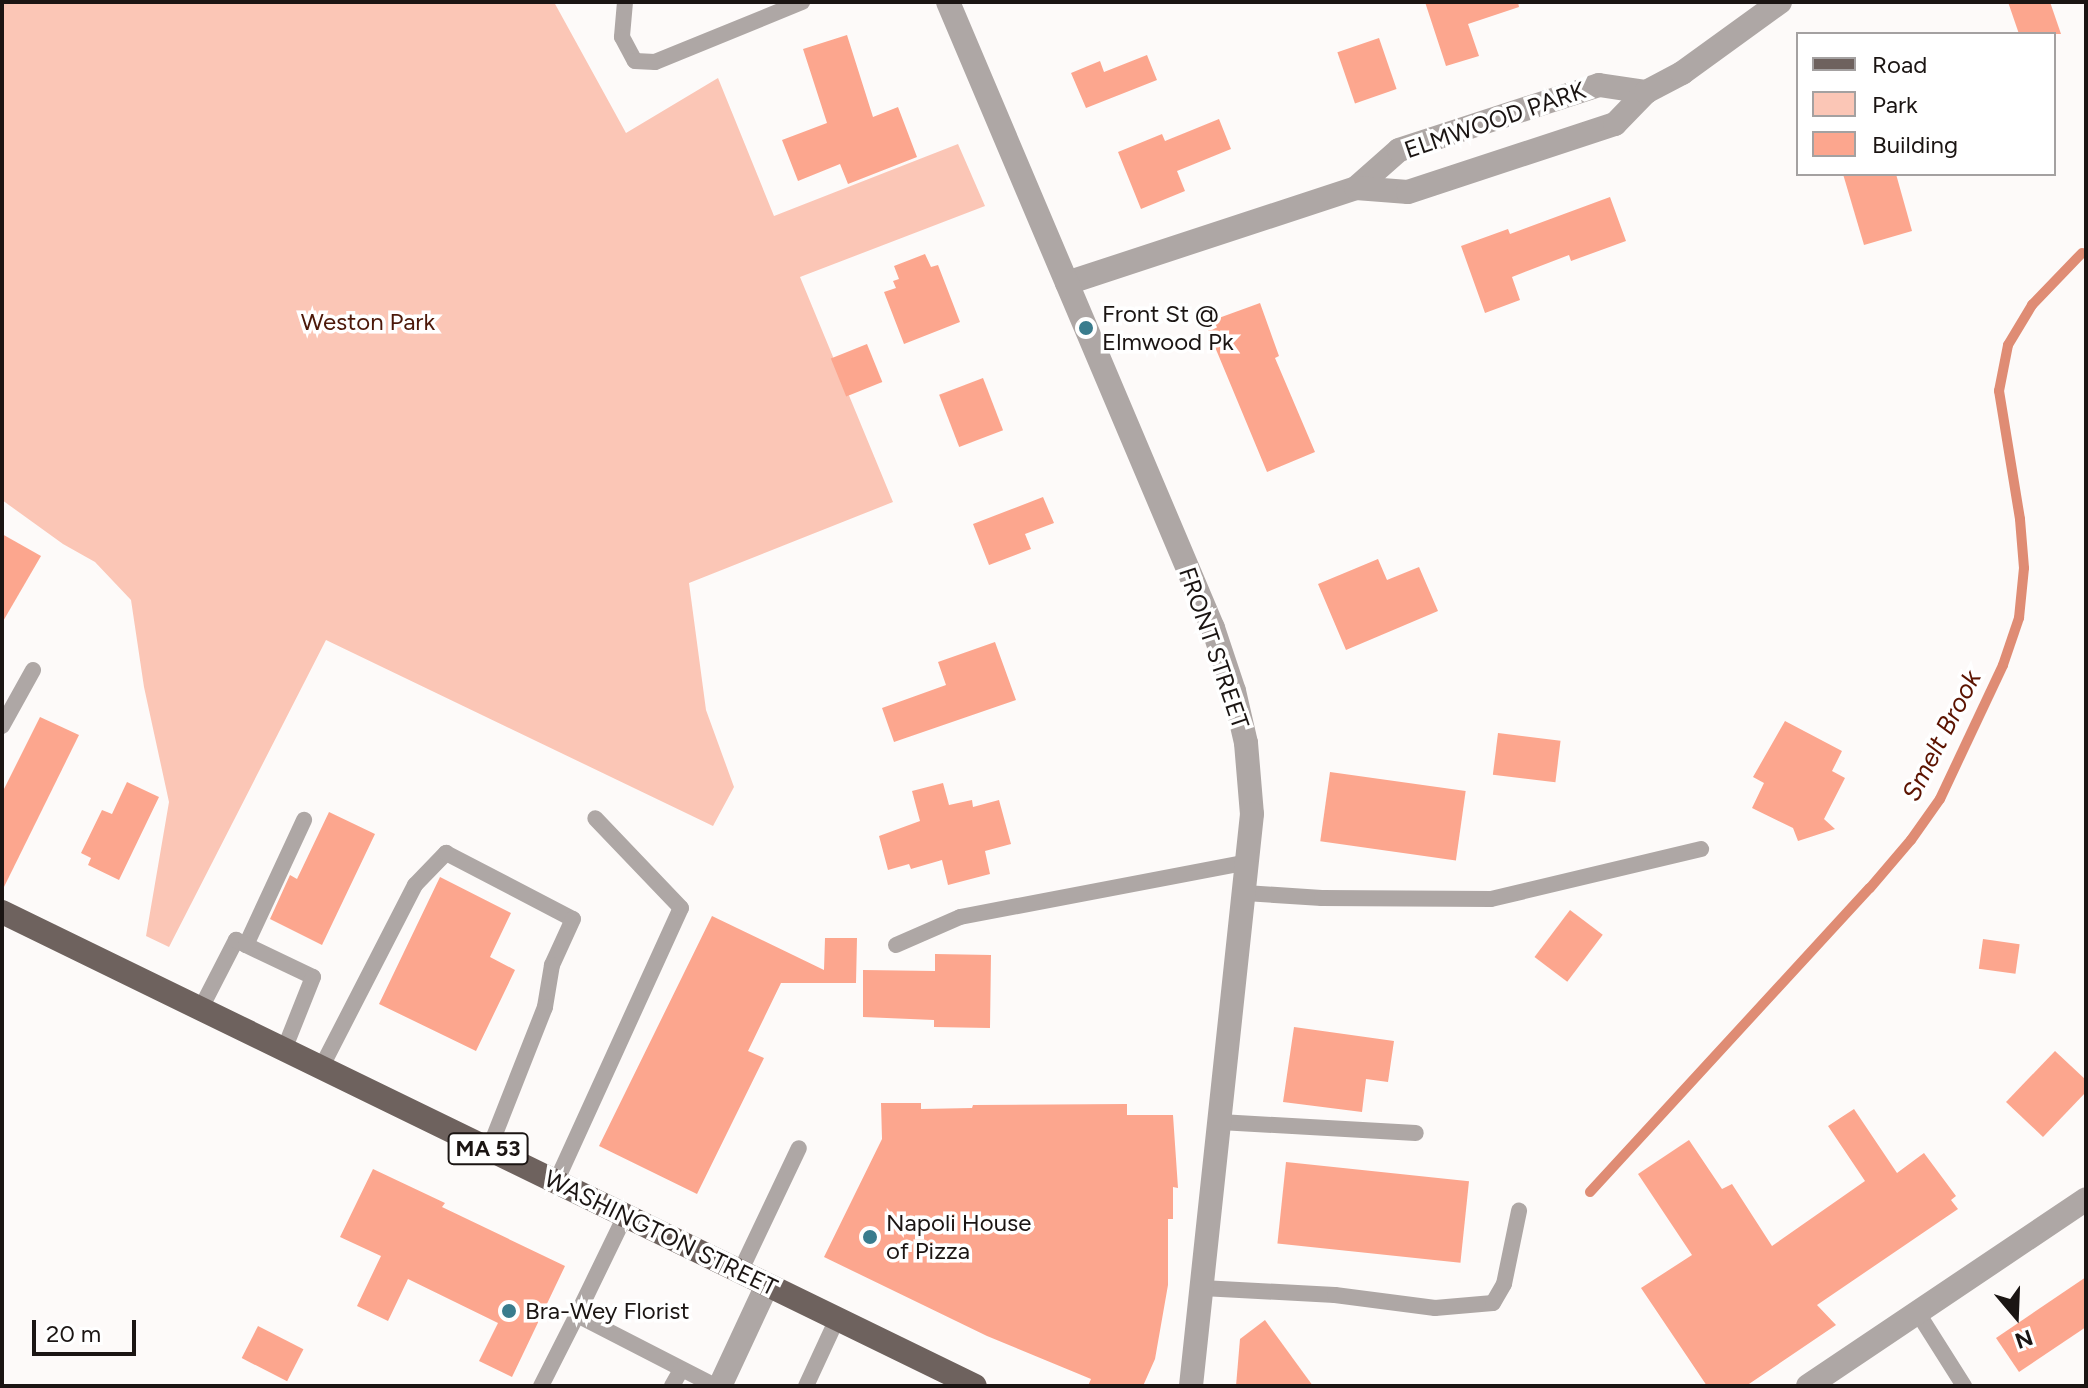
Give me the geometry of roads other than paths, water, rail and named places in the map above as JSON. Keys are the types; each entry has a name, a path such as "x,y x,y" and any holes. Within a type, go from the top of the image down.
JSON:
{"main road":[{"name":"WASHINGTON STREET","path":"2,912 975,1386"}],"street":[{"name":"FRONT STREET","path":"948,2 1213,628 1234,691 1246,743 1252,814 1248,862 1191,1386"},
{"name":"ELMWOOD PARK","path":"1067,283 1356,188 1408,192 1615,124 1646,92 1682,73 1780,2"},
{"name":"ELMWOOD PARK","path":"1356,188 1399,150 1599,85 1646,92"},
{"path":"1808,1386 1916,1310 2086,1199"},
{"path":"717,1386 767,1285"}],"lane":[{"path":"625,2 622,37 635,61 655,62 802,2"},
{"path":"2,726 33,670"},
{"path":"556,1182 681,908 595,818"},
{"path":"246,945 304,820"},
{"path":"1245,893 1322,898 1491,899 1701,849"},
{"path":"321,1068 415,885 446,853 573,919 552,965 545,1007 489,1149"},
{"path":"896,945 960,917 1248,862"},
{"path":"200,1010 236,940 313,977 284,1050"},
{"path":"1220,1122 1416,1133"},
{"path":"740,1272 799,1148"},
{"path":"1202,1288 1335,1295 1435,1308 1493,1303 1504,1284 1519,1211"},
{"path":"541,1386 625,1216"},
{"path":"1916,1310 1964,1386"},
{"path":"577,1315 717,1386"},
{"path":"806,1386 837,1319"},
{"path":"672,1386 681,1370"}],"waterway":[{"name":"Smelt Brook","path":"1590,1192 1870,888 1911,840 1940,799 2003,665 2019,618 2024,568 2020,519 1999,391 2008,345 2032,305 2082,253"}],"place":[{"name":"Front St @ Elmwood Pk","path":"1086,328"},
{"name":"Napoli House of Pizza","path":"870,1237"},
{"name":"Bra-Wey Florist","path":"509,1311"}],"park label":[{"name":"Weston Park","path":"368,322"}]}
